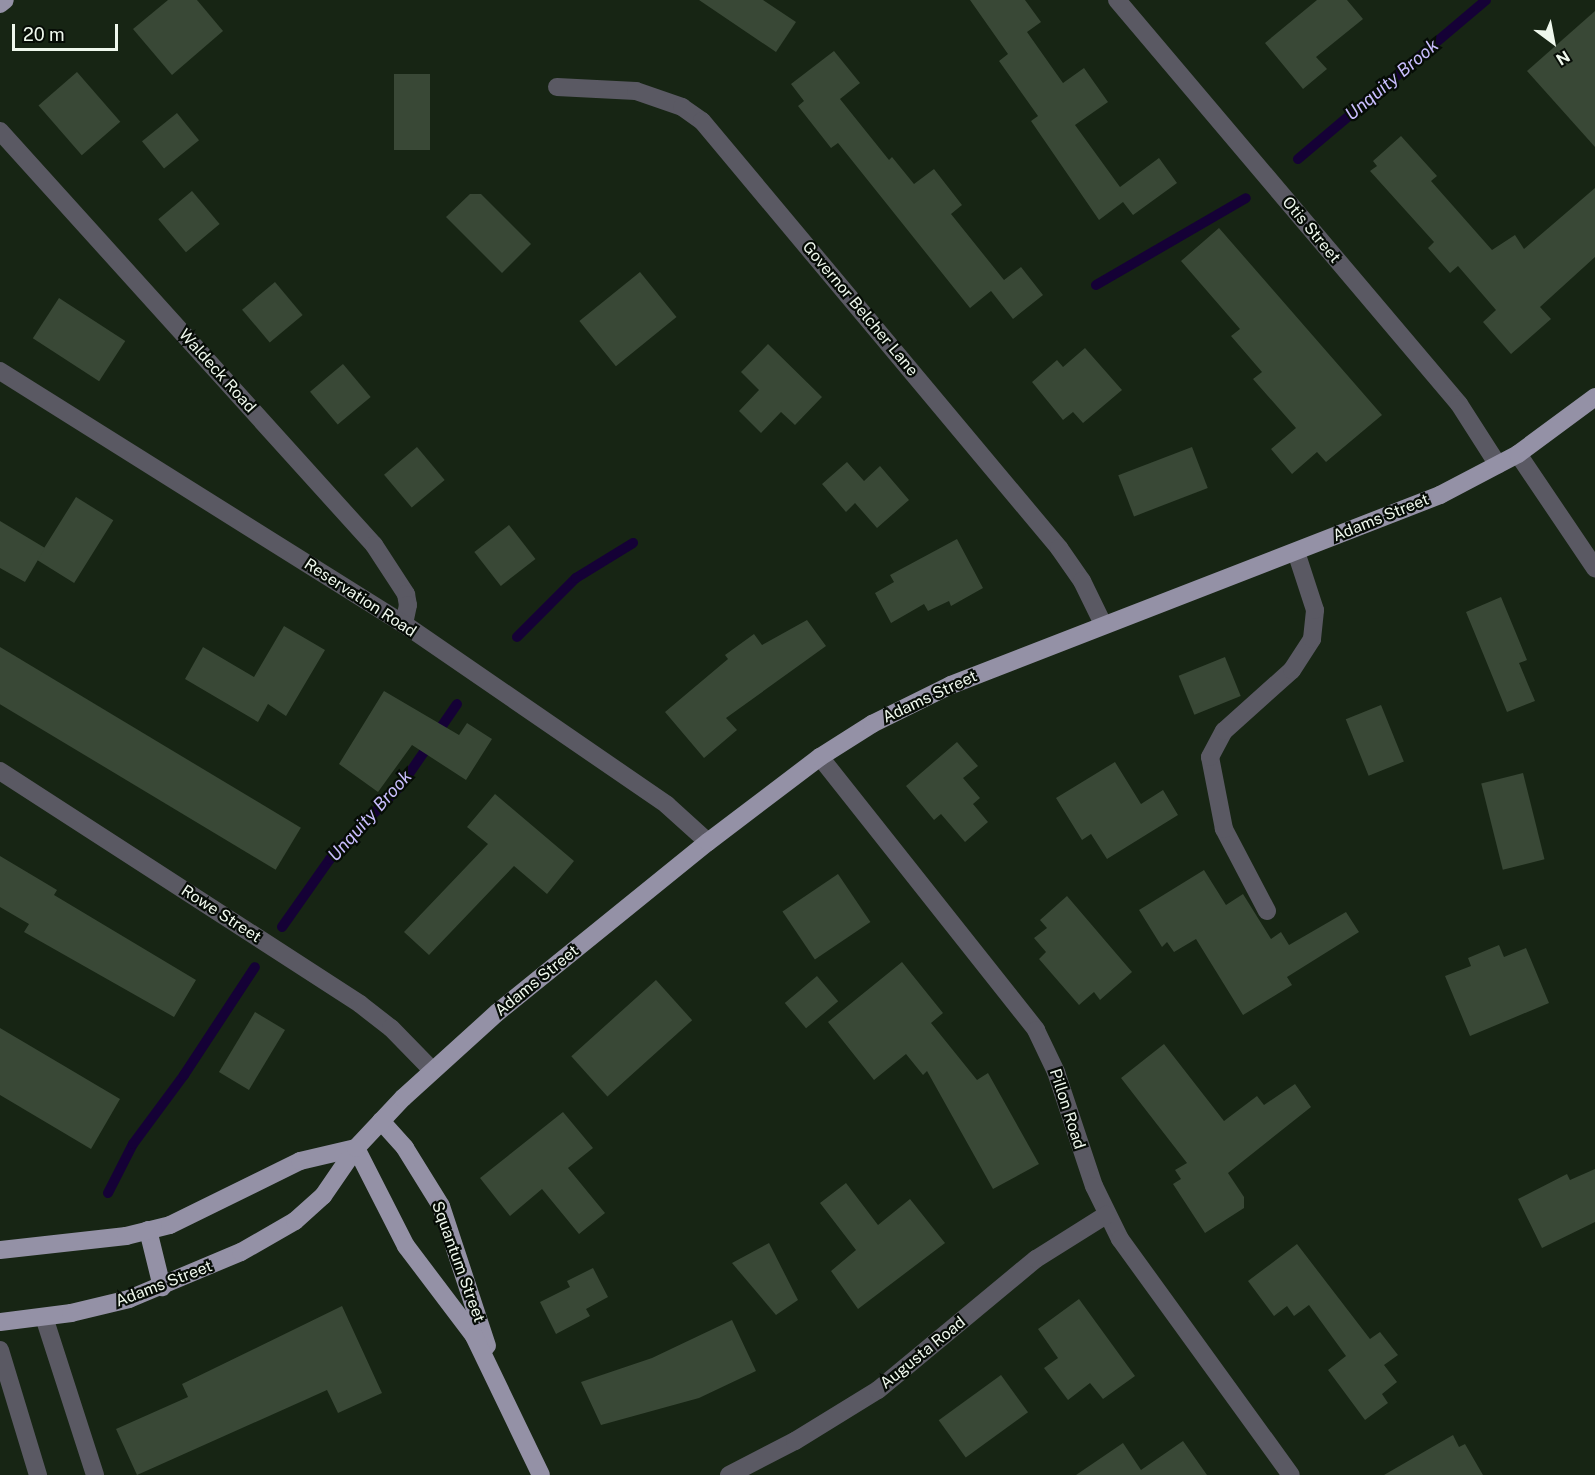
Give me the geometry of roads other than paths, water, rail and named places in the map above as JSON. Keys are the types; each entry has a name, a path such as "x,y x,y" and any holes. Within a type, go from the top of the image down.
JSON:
{"main road":[{"path":"0,4 5,0"},
{"name":"Adams Street","path":"0,1322 100,1307 162,1287 241,1252 295,1221 323,1196 356,1148 381,1120 432,1070 708,842 820,757 926,696 1103,624 1440,495 1518,454 1595,397"},
{"name":"Squantum Street","path":"381,1120 405,1148 441,1206 499,1382"},
{"path":"0,1250 148,1230 202,1212 300,1161 356,1148"},
{"name":"Squantum Street","path":"356,1148 396,1230 474,1336 499,1382 541,1475"},
{"path":"148,1230 162,1287"}],"street":[{"name":"Otis Street","path":"1117,0 1459,404 1498,465"},
{"name":"Governor Belcher Lane","path":"556,87 636,91 682,107 702,121 1059,548 1082,581 1103,624"},
{"name":"Waldeck Road","path":"0,131 374,545 406,594 408,605 404,624"},
{"name":"Reservation Road","path":"0,370 404,624 667,805 708,842"},
{"path":"1518,454 1595,567"},
{"path":"1267,911 1224,829 1210,757 1224,731 1292,670 1312,639 1315,610 1296,552"},
{"name":"Pillon Road","path":"820,757 1036,1030 1056,1071 1106,1215 1136,1265 1291,1475"},
{"name":"Rowe Street","path":"0,771 360,1004 391,1028 432,1070"},
{"name":"Augusta Road","path":"729,1475 822,1426 878,1390 1036,1259 1106,1215"},
{"path":"44,1317 95,1475"},
{"path":"0,1350 38,1475"}],"waterway":[{"name":"Unquity Brook","path":"1298,159 1486,0"},
{"name":"Unquity Brook","path":"1096,285 1246,198"},
{"name":"Unquity Brook","path":"517,637 576,578 633,543"},
{"name":"Unquity Brook","path":"282,927 330,859 402,784 457,704"},
{"name":"Unquity Brook","path":"108,1193 133,1144 184,1075 255,967"}]}
